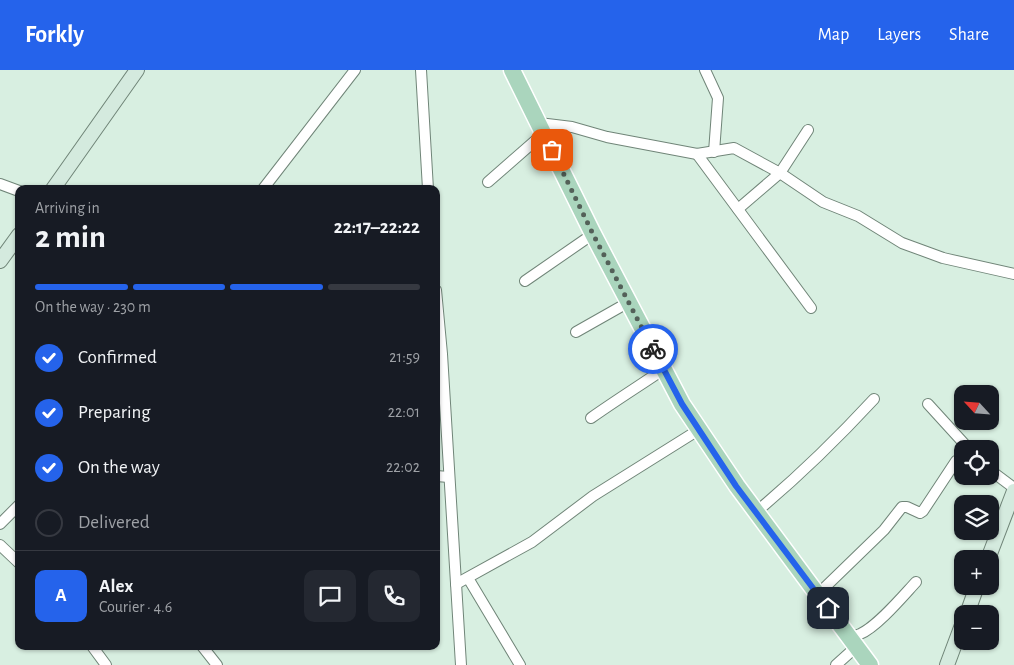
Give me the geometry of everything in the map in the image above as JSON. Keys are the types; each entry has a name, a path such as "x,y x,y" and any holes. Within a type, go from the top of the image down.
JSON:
{"main road":[{"path":"512,70 593,234 682,404 736,486 870,665"}],"street":[{"path":"56,185 137,70"},
{"path":"266,185 355,70"},
{"path":"420,70 428,185"},
{"path":"705,70 718,98 714,152"},
{"path":"488,182 541,128 572,127 607,137 697,154 734,148 780,173 823,202 858,216 902,243 943,258 1014,274"},
{"path":"738,209 780,173 808,130"},
{"path":"697,154 811,308"},
{"path":"0,184 15,190"},
{"path":"525,281 593,234"},
{"path":"0,261 15,241"},
{"path":"576,332 629,302"},
{"path":"440,366 461,665"},
{"path":"591,418 664,369"},
{"path":"756,512 843,433 874,399"},
{"path":"928,404 961,440"},
{"path":"456,584 532,542 593,496 700,430"},
{"path":"817,595 884,530 902,508 907,507 920,512 923,511 954,464"},
{"path":"440,476 449,477"},
{"path":"991,550 1014,489 999,477"},
{"path":"0,524 15,509"},
{"path":"0,545 15,559"},
{"path":"468,578 520,665"},
{"path":"836,665 857,636 876,622 916,582"},
{"path":"947,665 954,646"},
{"path":"95,650 106,665"},
{"path":"205,650 217,665"}],"way so far":[{"path":"552,150 653,349"}],"route":[{"path":"653,349 682,404 736,486 828,608"}]}
